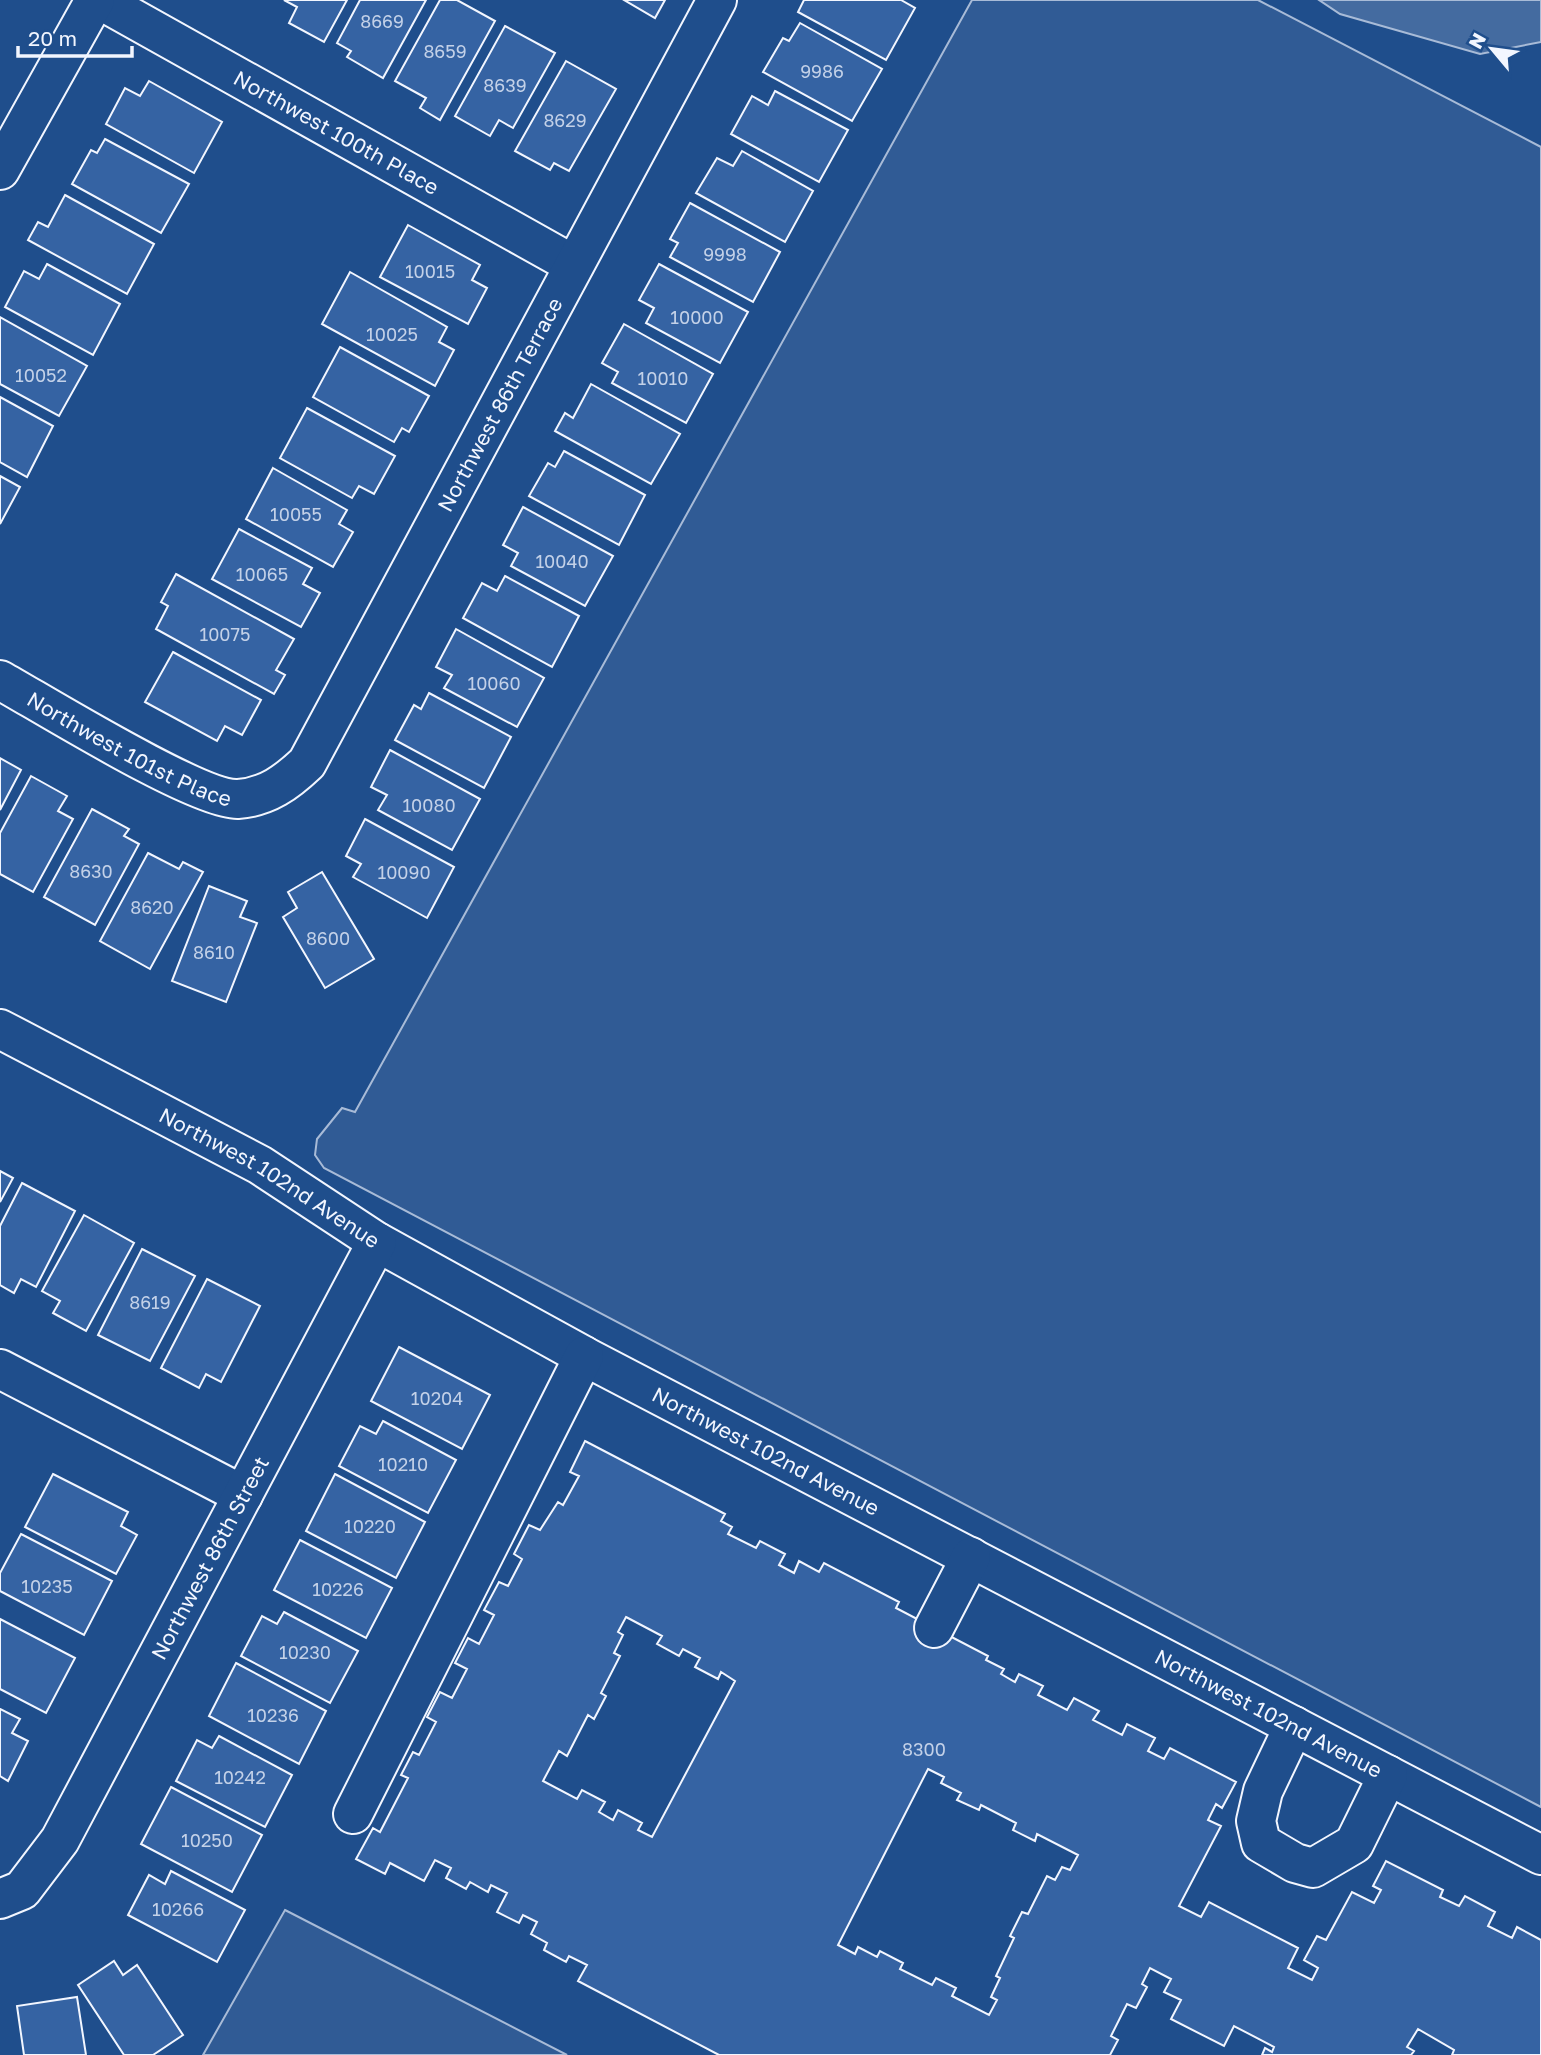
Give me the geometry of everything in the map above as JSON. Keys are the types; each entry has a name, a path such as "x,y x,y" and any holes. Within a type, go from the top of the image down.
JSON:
{"street":[{"path":"0,170 98,0"},
{"name":"Northwest 100th Place","path":"98,0 574,265"},
{"name":"Northwest 86th Terrace","path":"265,793 285,784 307,762 717,0"},
{"name":"Northwest 101st Place","path":"0,680 196,789 236,799 265,793"},
{"name":"Northwest 102nd Avenue","path":"0,1029 260,1165 377,1242 584,1356 1541,1855"},
{"name":"Northwest 86th Street","path":"0,1899 22,1890 60,1840 377,1242"},
{"path":"353,1814 584,1356"},
{"path":"0,1368 243,1495"},
{"path":"934,1628 971,1557"},
{"path":"1294,1726 1263,1791 1256,1821 1261,1843 1295,1863 1313,1868 1354,1843 1388,1775"}],"shaded area":[{"path":"972,0 1258,0 1541,147 1541,1807 324,1168 315,1155 317,1139 342,1108 355,1112"},
{"path":"1319,0 1541,0 1541,42 1480,54 1340,14"},
{"path":"285,1910 567,2055 203,2055"}],"building":[{"path":"284,0 347,0 324,42 289,23 297,7"},
{"path":"360,0 426,0 383,78 347,57 351,51 337,43"},
{"path":"440,0 457,0 495,21 440,120 420,108 426,98 395,81"},
{"path":"624,0 665,0 655,18"},
{"path":"804,0 901,0 915,8 886,60 798,12"},
{"path":"800,23 882,69 852,121 763,72 783,38 789,41"},
{"path":"505,26 555,53 513,128 499,120 490,136 455,116"},
{"path":"566,61 616,89 569,171 554,163 550,170 515,151"},
{"path":"149,81 222,122 194,173 106,124 125,88 140,96"},
{"path":"775,91 848,130 819,182 731,134 752,96 768,105"},
{"path":"105,139 189,184 161,233 72,184 91,150 97,153"},
{"path":"742,151 813,191 785,242 696,193 717,158 733,166"},
{"path":"65,195 154,244 127,294 28,240 38,222 48,227"},
{"path":"690,203 780,252 753,302 670,257 678,243 670,239"},
{"path":"408,225 480,265 472,280 487,288 468,324 380,277"},
{"path":"47,264 120,304 93,355 5,307 24,271 39,279"},
{"path":"659,264 748,312 720,363 646,323 654,308 639,300"},
{"path":"350,272 447,327 439,342 454,350 435,386 322,324"},
{"path":"0,317 87,366 59,416 0,384"},
{"path":"624,324 713,374 686,423 612,383 618,372 602,363"},
{"path":"340,347 429,396 409,432 402,428 394,442 313,397"},
{"path":"591,384 680,434 651,484 555,431 565,413 573,418"},
{"path":"0,397 53,426 27,477 0,462"},
{"path":"307,408 395,456 374,494 359,486 352,498 280,458"},
{"path":"564,451 645,495 619,545 529,496 548,463 555,467"},
{"path":"273,468 347,510 339,524 353,532 333,567 246,519"},
{"path":"0,476 20,487 0,524"},
{"path":"523,507 613,556 585,606 511,566 518,553 503,545"},
{"path":"239,529 312,568 303,584 320,593 301,627 212,579"},
{"path":"176,574 294,639 276,670 285,675 274,694 156,629 168,606 161,602"},
{"path":"505,576 579,616 552,667 463,618 482,583 497,591"},
{"path":"456,629 544,678 517,727 444,688 452,675 436,667"},
{"path":"173,652 261,700 242,735 225,726 217,741 145,702"},
{"path":"429,693 511,737 484,788 395,740 414,705 421,709"},
{"path":"390,750 480,799 452,850 378,810 387,795 371,787"},
{"path":"0,758 21,770 0,810"},
{"path":"31,776 67,796 58,811 73,819 33,892 0,874 0,833"},
{"path":"92,809 129,829 124,836 139,844 95,925 44,897"},
{"path":"365,819 454,867 427,918 353,877 361,864 346,856"},
{"path":"148,853 179,869 183,862 203,872 150,969 100,941"},
{"path":"322,872 374,959 325,988 283,917 297,908 288,892"},
{"path":"209,886 247,901 240,917 257,923 226,1002 172,981"},
{"path":"0,1171 13,1178 0,1202"},
{"path":"22,1183 75,1211 36,1287 21,1279 14,1293 0,1285 0,1226"},
{"path":"84,1215 134,1243 86,1331 53,1313 60,1301 42,1291"},
{"path":"142,1249 195,1276 150,1361 98,1335"},
{"path":"207,1279 260,1306 221,1382 206,1374 199,1388 161,1368"},
{"path":"399,1347 490,1395 462,1449 371,1401"},
{"path":"383,1421 456,1460 428,1513 339,1466 360,1426 376,1434"},
{"path":"585,1441 725,1514 721,1521 732,1527 728,1534 756,1548 760,1541 785,1554 779,1565 794,1573 799,1561 819,1572 824,1563 899,1602 896,1608 988,1656 986,1660 1004,1669 1001,1674 1015,1682 1019,1674 1043,1686 1038,1695 1067,1710 1074,1698 1099,1711 1093,1720 1122,1735 1127,1724 1155,1738 1148,1751 1164,1759 1170,1748 1236,1782 1222,1808 1216,1804 1208,1820 1221,1826 1179,1906 1201,1917 1209,1902 1298,1948 1288,1968 1312,1980 1318,1968 1304,1960 1317,1936 1326,1940 1352,1892 1374,1903 1381,1890 1373,1886 1386,1861 1443,1890 1440,1897 1459,1906 1465,1896 1495,1912 1488,1926 1512,1938 1517,1927 1541,1940 1541,2055 1452,2055 1454,2050 1418,2029 1407,2047 1414,2051 1411,2055 1262,2055 1265,2048 1272,2052 1274,2047 1234,2026 1224,2046 1171,2019 1181,2000 1164,1992 1171,1979 1150,1968 1142,1984 1147,1987 1136,2008 1127,2004 1111,2036 1118,2040 1110,2055 719,2055 578,1981 587,1965 569,1956 566,1962 544,1950 547,1943 531,1934 537,1922 523,1915 519,1923 497,1912 507,1893 491,1885 488,1892 470,1882 466,1889 446,1878 451,1868 435,1860 424,1881 390,1863 385,1874 356,1859 373,1828 380,1832 408,1778 401,1775 413,1752 419,1755 436,1722 427,1717 440,1692 452,1698 467,1669 455,1663 468,1638 479,1644 494,1615 484,1610 499,1582 508,1586 522,1559 514,1554 529,1525 540,1530 558,1502 563,1505 579,1476 570,1472","holes":["626,1617 662,1636 657,1644 679,1656 683,1649 700,1658 695,1667 718,1679 721,1672 735,1681 652,1837 638,1830 642,1823 618,1810 613,1820 599,1812 605,1802 582,1790 577,1799 543,1781 559,1751 567,1756 588,1715 594,1719 606,1696 601,1693 620,1656 614,1653 623,1635 618,1632","928,1769 944,1777 941,1783 961,1793 957,1800 979,1810 981,1805 1016,1823 1013,1830 1035,1841 1037,1834 1078,1855 1070,1870 1062,1867 1055,1880 1047,1876 1028,1914 1022,1912 1010,1936 1014,1938 996,1976 1000,1978 991,1997 997,2000 989,2015 952,1996 956,1988 936,1978 932,1985 900,1969 903,1963 880,1951 877,1957 858,1947 855,1954 838,1945"]},
{"path":"53,1474 128,1512 121,1526 137,1535 116,1574 25,1527"},
{"path":"335,1474 425,1522 396,1578 306,1531"},
{"path":"21,1534 112,1581 84,1635 0,1591 0,1573"},
{"path":"300,1540 392,1588 366,1638 274,1590"},
{"path":"284,1612 358,1651 330,1703 241,1656 262,1616 277,1624"},
{"path":"0,1619 75,1658 46,1713 0,1689"},
{"path":"236,1663 326,1711 299,1764 209,1716"},
{"path":"0,1709 20,1719 12,1733 28,1741 8,1781 0,1776"},
{"path":"219,1736 292,1775 265,1827 176,1781 197,1740 212,1748"},
{"path":"171,1787 262,1835 232,1892 141,1844"},
{"path":"171,1871 245,1910 217,1962 128,1915 149,1875 165,1884"},
{"path":"114,1961 123,1975 137,1965 183,2035 153,2055 124,2055 78,1985"},
{"path":"77,1997 86,2055 24,2055 17,2006"}]}
